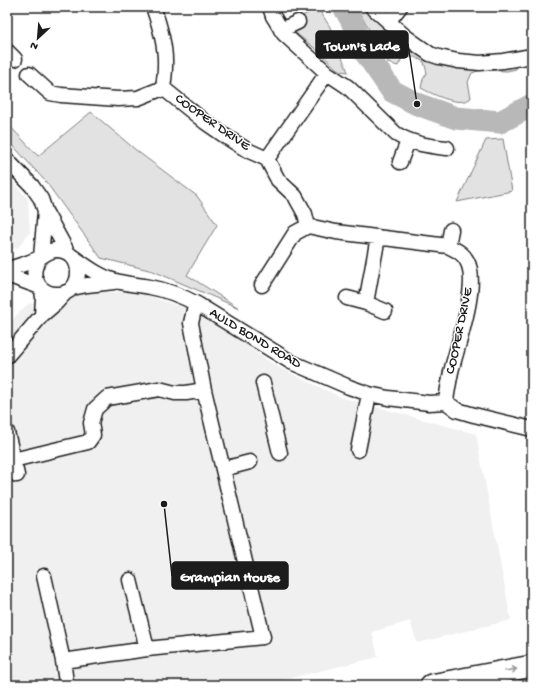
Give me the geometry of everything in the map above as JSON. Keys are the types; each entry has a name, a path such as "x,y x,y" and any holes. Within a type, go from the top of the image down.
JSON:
{"highway":[{"path":"431,685 532,666"}],"street":[{"name":"COOPER DRIVE","path":"153,7 160,26 165,53 166,67 163,88 205,122 228,138 266,159"},
{"path":"270,7 273,16 284,34 327,73 348,86 396,134 408,141 429,146 447,148"},
{"path":"372,7 389,23 422,49 439,57 458,61 480,62 503,61 532,56"},
{"path":"389,23 400,7"},
{"path":"281,30 298,22"},
{"path":"262,285 295,233 308,226 305,214 295,196 278,180 266,159 327,73"},
{"path":"29,74 50,93 60,95 118,99 138,98 163,88"},
{"path":"400,162 408,141"},
{"path":"7,160 32,186 41,199 45,211 70,255 76,262 78,271 76,283 42,315 7,356"},
{"path":"42,315 43,298 41,288 36,281 34,272 35,266 40,257 45,211"},
{"name":"COOPER DRIVE","path":"308,226 336,232 448,246 459,251 467,261 471,274 469,303 451,373 446,402"},
{"path":"448,246 451,230"},
{"path":"366,303 378,237"},
{"name":"AULD BOND ROAD","path":"7,270 40,257 47,252 54,250 61,251 70,255 101,275 116,281 170,292 197,304 291,362 349,387 369,394 388,398 429,403 446,402"},
{"name":"AULD BOND ROAD","path":"7,275 41,288 50,294 58,294 93,284 116,281"},
{"path":"346,298 366,303 385,311"},
{"path":"63,661 147,649 263,637 204,390 191,323 197,304"},
{"path":"263,383 280,453"},
{"path":"14,460 88,442 93,435 91,423 95,409 107,398 158,389 175,393 204,390"},
{"path":"358,450 369,394"},
{"path":"446,402 457,410 532,429"},
{"path":"7,432 17,475"},
{"path":"223,469 250,462"},
{"path":"44,576 63,661 66,682 65,685"},
{"path":"130,580 147,649"}],"shaded area":[{"path":"358,7 367,7 392,30 390,35 404,47 419,56 438,63 519,63 516,69 507,71 481,70 472,73 468,82 471,98 466,101 460,102 443,98 421,88 423,79 427,73 424,62 415,57 402,58 398,66 388,63 387,57 383,51 375,45 367,25 359,13"},
{"path":"318,8 330,27 348,72 337,69 317,50 291,29 298,18"},
{"path":"91,112 137,151 197,196 217,225 187,275 239,308 153,271 101,258 46,182 7,139 7,123 38,156"},
{"path":"503,139 512,191 457,202 486,140"},
{"path":"7,175 28,199 30,232 18,248 7,249"},
{"path":"89,292 136,292 200,313 276,366 340,397 476,434 511,620 417,643 410,621 372,632 378,657 278,681 246,685 7,685 7,325 28,304"}],"waterway":[{"path":"344,7 352,21 363,49 392,91 417,104 456,118 500,122 532,105"}],"place":[{"name":"Town's Lade","path":"417,104"},
{"name":"Grampian House","path":"164,504"}]}
